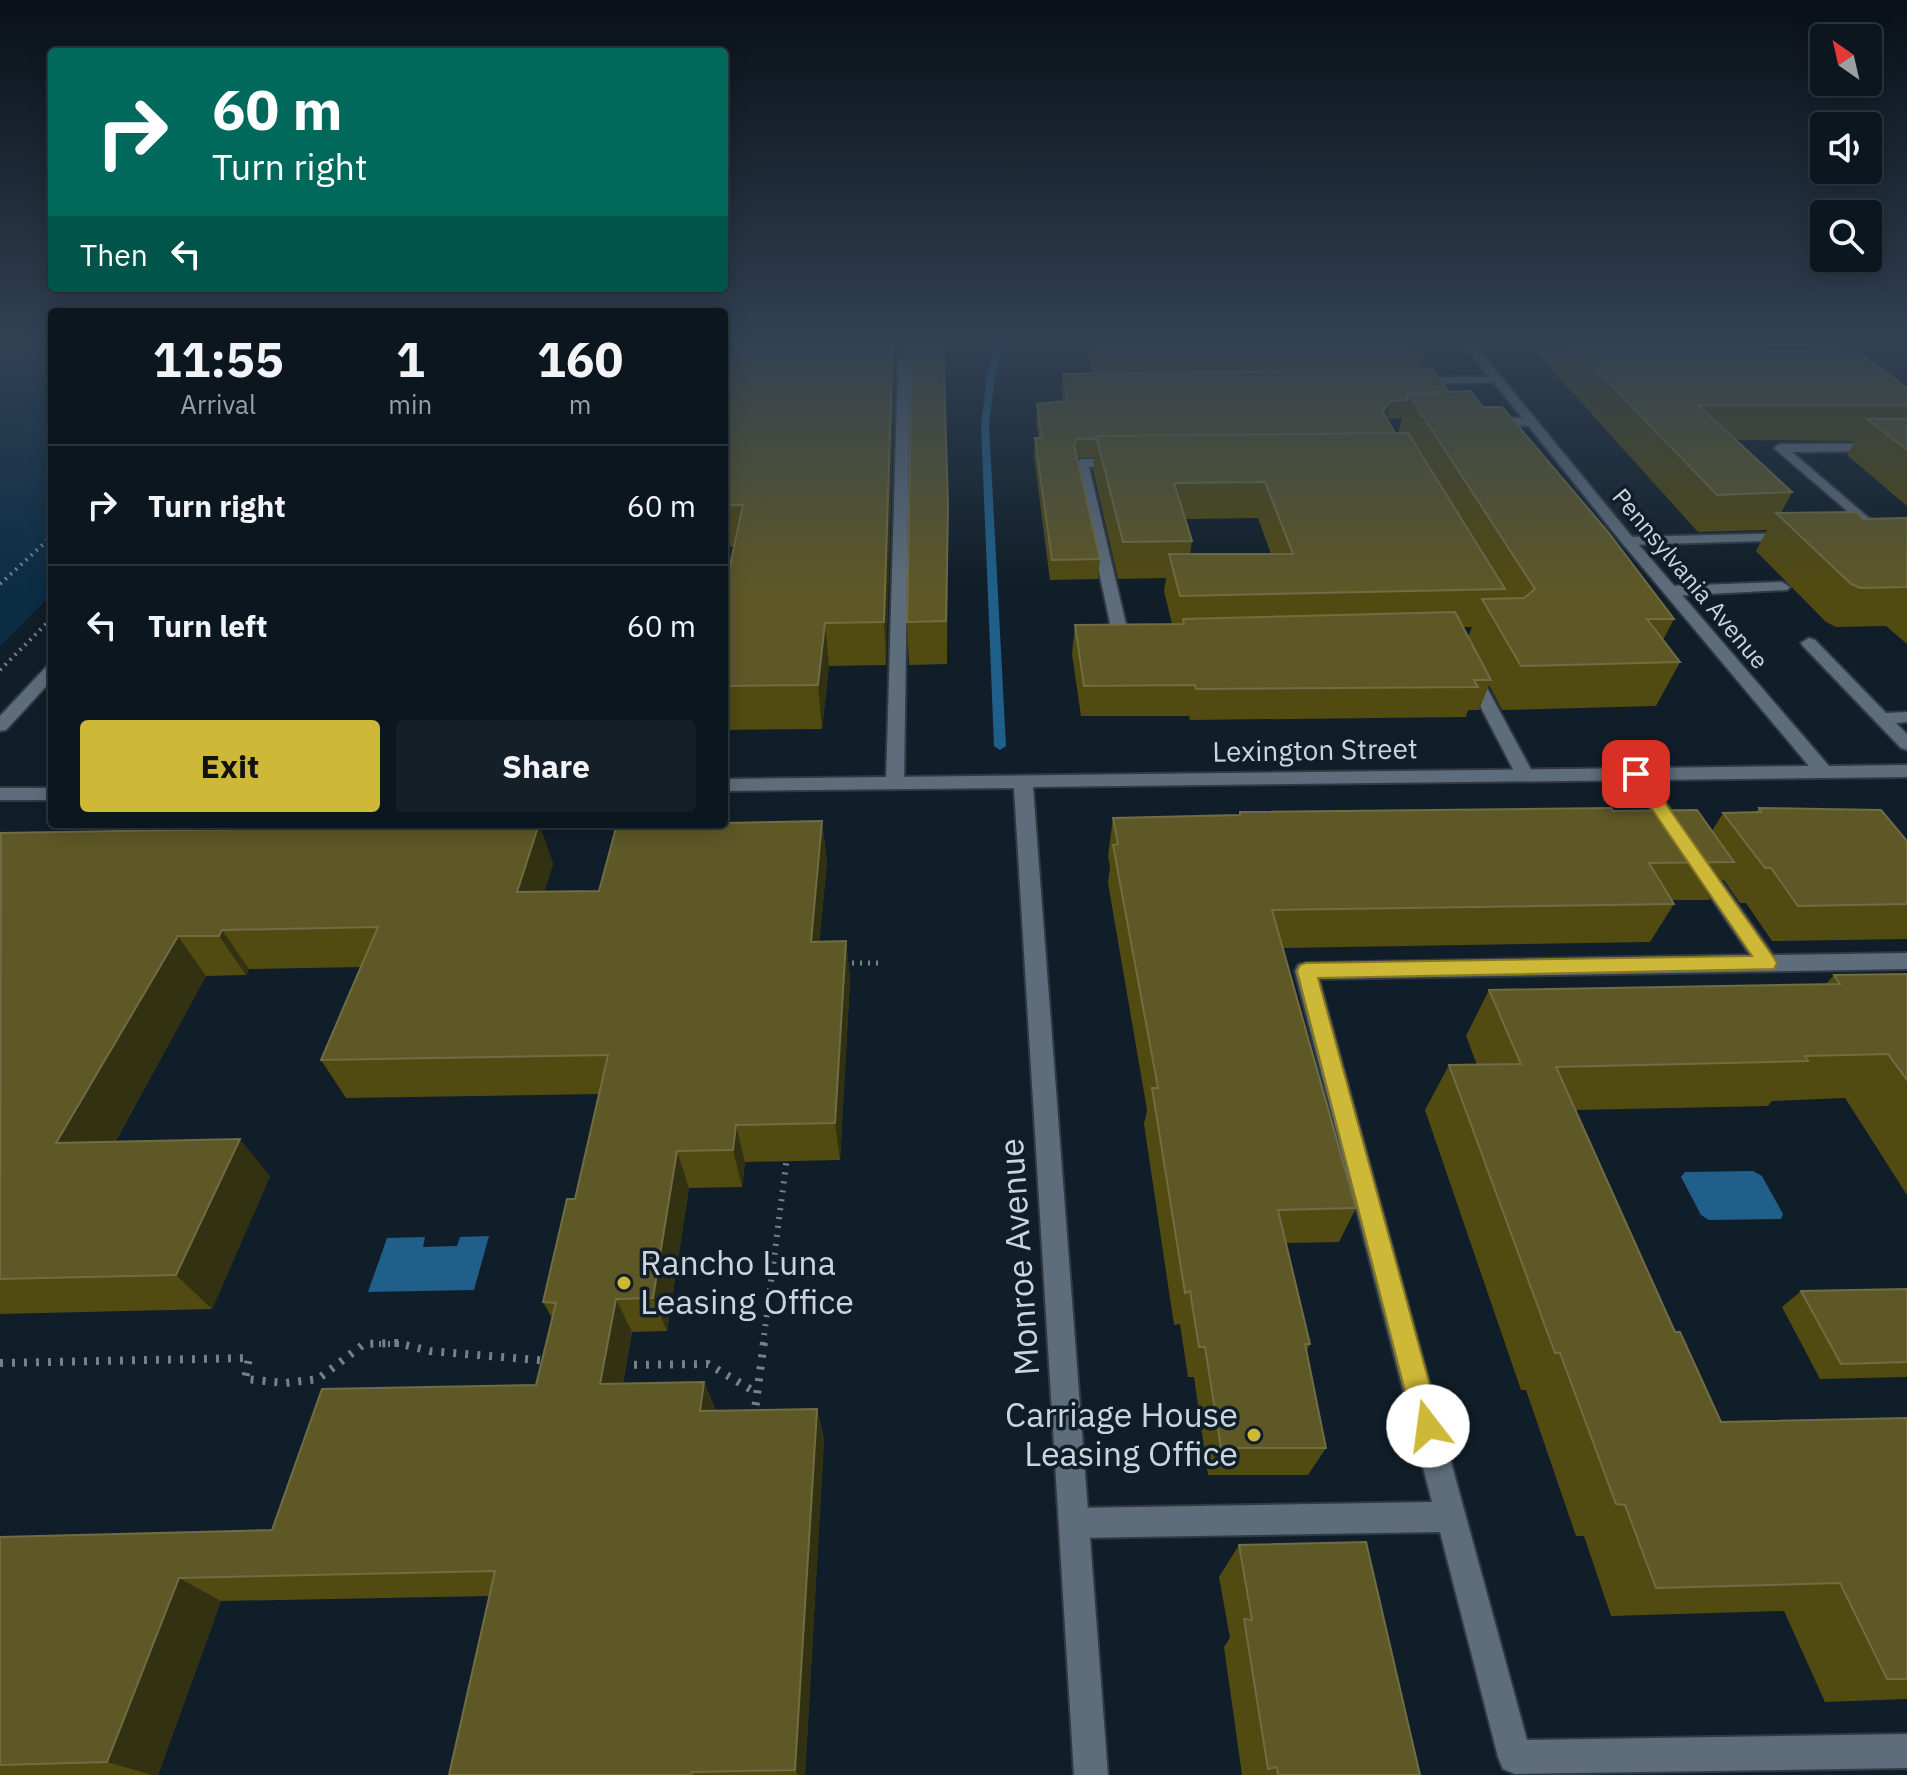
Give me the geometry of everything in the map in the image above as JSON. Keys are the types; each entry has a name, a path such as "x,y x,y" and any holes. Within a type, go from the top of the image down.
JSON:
{"street":[{"path":"895,783 903,422"},
{"path":"1481,422 1533,422"},
{"name":"Pennsylvania Avenue","path":"1533,422 1628,541 1824,772"},
{"path":"1863,535 1879,534 1780,448 1907,447"},
{"path":"1128,463 1082,463 1122,642 1153,641"},
{"path":"1628,541 1800,536"},
{"path":"1671,591 1782,587"},
{"path":"1809,643 1907,744"},
{"path":"1466,663 1525,775"},
{"path":"0,726 48,674"},
{"path":"1882,718 1907,717"},
{"name":"Lexington Street","path":"728,785 1907,771"},
{"path":"1636,774 1767,963"},
{"name":"Monroe Avenue","path":"1023,782 1091,1775"},
{"path":"0,794 48,794"},
{"path":"1907,961 1306,971 1515,1757 1907,1751"},
{"path":"1074,1523 1452,1517"}],"path":[{"path":"0,584 48,540"},
{"path":"0,670 48,622"},
{"path":"829,963 883,963"},
{"path":"753,1421 788,1142"},
{"path":"0,1363 249,1358 245,1379 286,1383 318,1379 364,1344 397,1343 430,1351 565,1363"},
{"path":"608,1366 662,1362 708,1364 757,1393"}],"shaded area":[{"path":"0,422 48,422 48,598 0,646"},
{"path":"1753,1171 1762,1176 1783,1214 1781,1219 1709,1220 1701,1215 1681,1177 1685,1172"},
{"path":"489,1236 474,1290 368,1292 387,1238 425,1237 423,1247 457,1246 460,1237"}],"building":[{"path":"728,422 890,422 884,622 825,623 818,685 728,686 728,574 743,505 728,505"},
{"path":"911,422 945,422 946,621 907,622"},
{"path":"1040,422 1388,422 1395,433 1096,436 1096,439 1077,439 1074,445 1100,559 1052,560 1035,438 1042,438"},
{"path":"1427,422 1515,422 1608,532 1674,619 1647,619 1680,662 1521,666 1482,599 1524,598 1535,589"},
{"path":"1647,422 1716,422 1792,492 1717,495"},
{"path":"1871,422 1907,422 1907,450"},
{"path":"1408,433 1505,589 1180,596 1169,554 1293,554 1265,482 1174,483 1192,541 1123,542 1096,436"},
{"path":"1856,512 1863,519 1907,518 1907,587 1860,588 1851,584 1776,513"},
{"path":"1455,612 1491,680 1474,680 1478,687 1196,689 1195,685 1084,686 1075,625 1184,624 1183,619"},
{"path":"1611,808 1613,811 1697,810 1734,862 1649,863 1674,904 1272,910 1356,1208 1278,1210 1310,1344 1305,1344 1326,1448 1221,1448 1205,1347 1199,1347 1190,1291 1185,1293 1152,1088 1158,1088 1113,845 1118,844 1113,818 1240,815 1240,812"},
{"path":"1759,808 1881,810 1907,841 1907,904 1798,906 1771,868 1765,868 1723,813 1761,812"},
{"path":"822,821 811,942 846,941 835,1123 736,1125 733,1150 677,1151 653,1298 616,1299 600,1384 704,1382 700,1411 817,1409 795,1770 692,1772 691,1775 449,1775 495,1571 179,1578 107,1762 0,1765 0,1537 272,1530 322,1389 536,1385 556,1303 543,1302 567,1199 575,1199 608,1055 321,1060 378,927 222,930 219,936 178,936 56,1143 240,1139 176,1275 0,1279 1,833 538,828 517,892 599,891 616,828 728,828 728,823"},
{"path":"1907,974 1907,1080 1888,1054 1805,1056 1808,1061 1556,1067 1675,1332 1680,1332 1721,1422 1907,1418 1907,1679 1887,1679 1840,1583 1656,1588 1625,1505 1616,1504 1560,1353 1555,1353 1449,1065 1521,1064 1489,990 1840,984 1834,975"},
{"path":"1907,1289 1907,1362 1841,1364 1801,1291"},
{"path":"1366,1542 1420,1775 1278,1775 1277,1767 1268,1769 1244,1619 1252,1620 1239,1545"}],"waterway":[{"path":"985,422 1000,746"}],"place":[{"name":"Rancho Luna Leasing Office","path":"624,1283"},
{"name":"Carriage House Leasing Office","path":"1254,1435"}],"route":[{"path":"1428,1426 1306,971 1767,963 1636,774"}]}
